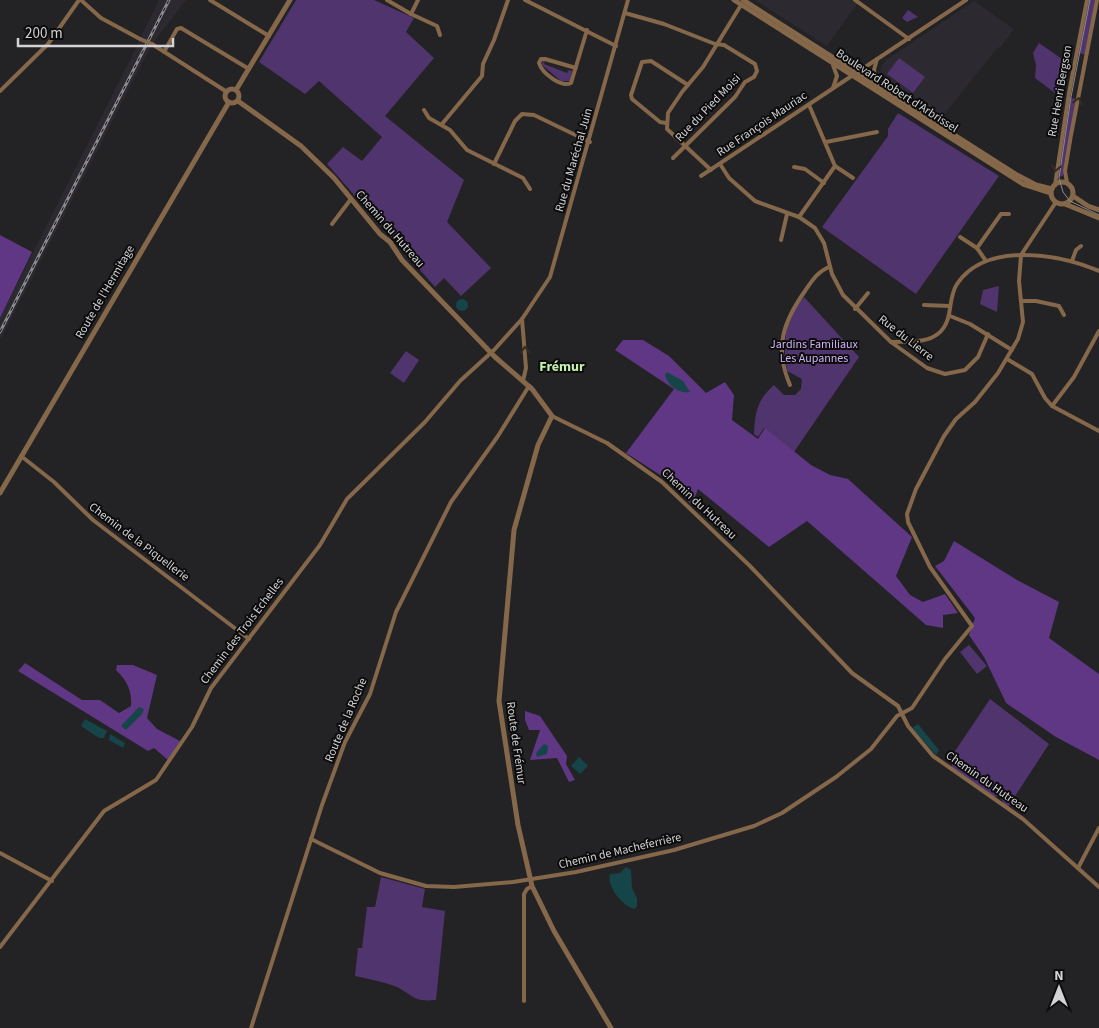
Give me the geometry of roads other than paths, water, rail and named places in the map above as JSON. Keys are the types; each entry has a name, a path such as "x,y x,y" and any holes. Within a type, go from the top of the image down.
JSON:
{"street":[{"path":"0,91 48,44 80,0 101,18 152,44 227,92 229,102 238,101 236,90 290,0"},
{"path":"210,0 269,36"},
{"path":"387,0 437,26 440,36"},
{"path":"411,14 418,0"},
{"path":"442,124 482,76 484,64 508,0"},
{"path":"525,0 616,46"},
{"name":"Rue du Maréchal Juin","path":"490,352 522,319 550,277 590,142 628,0"},
{"name":"Boulevard Robert d'Arbrissel","path":"734,0 742,2 856,74 1023,184 1053,189"},
{"path":"855,0 908,38"},
{"name":"Rue François Mauriac","path":"701,176 966,0"},
{"name":"Rue Henri Bergson","path":"1053,189 1087,0"},
{"name":"Rue Henri Bergson","path":"1066,183 1065,171 1071,135 1097,0"},
{"path":"711,170 667,130 666,123 668,113 688,85 704,67 715,44 742,2"},
{"name":"Boulevard Robert d'Arbrissel","path":"742,2 830,60 876,83 1036,185 1053,189"},
{"name":"Rue du Pied Moisi","path":"624,14 679,29 715,44 724,45 755,64 757,71 754,77 745,82 736,97 673,158"},
{"path":"164,52 177,29 181,28 249,69"},
{"path":"576,68 545,59 541,59 539,63 541,68 560,84 567,85 575,77 587,30"},
{"path":"876,83 874,70 877,59"},
{"path":"830,60 837,72 833,88"},
{"path":"666,123 660,122 632,99 630,95 642,62 651,61 688,85"},
{"path":"227,92 231,89 236,90"},
{"name":"Chemin du Hutreau","path":"238,101 301,146 334,178 380,234 390,242 402,260 490,352 529,386 546,405 552,416 607,443 666,485 752,568 852,673 896,704 914,735 938,760 1023,819 1099,887"},
{"name":"Route de l'Hermitage","path":"0,493 229,102"},
{"path":"809,105 835,166 853,178"},
{"path":"424,110 429,118 450,130 467,150 523,178 530,189"},
{"path":"494,164 515,121 522,114 534,115 590,142"},
{"path":"826,142 877,132"},
{"name":"Rue du Lierre","path":"720,164 729,178 755,201 809,222 820,234 829,267 843,295 855,309 891,342 927,368 937,373 952,375 965,370 978,357 988,334"},
{"path":"799,217 835,166"},
{"path":"794,167 805,170 824,183"},
{"path":"1099,210 1088,206 1073,196 1071,188 1066,183 1053,189 1056,202 1020,255 1019,280 1022,301 1022,332 1007,359 1032,374 1045,398 1052,406 1099,431"},
{"path":"1065,204 1073,196"},
{"path":"332,224 351,200"},
{"path":"1056,202 1099,218"},
{"path":"781,240 787,214"},
{"path":"977,248 1001,214 1009,214"},
{"path":"960,236 977,248 986,261"},
{"path":"1072,261 1076,250 1081,246"},
{"path":"891,342 913,342 934,336 940,332 950,316 952,295 962,278 986,261 1020,255 1040,256 1072,261 1099,271"},
{"path":"790,385 784,372 782,350 784,325 796,304 820,271 829,267"},
{"path":"855,309 868,294"},
{"path":"1022,301 1054,304 1059,306 1064,315"},
{"path":"924,305 950,306"},
{"path":"950,316 988,334 1012,350"},
{"path":"522,319 526,368 523,381"},
{"path":"1052,406 1074,376 1099,332"},
{"name":"Chemin des Trois Echelles","path":"0,947 104,811 156,780 192,727 211,688 320,544 347,499 425,422 460,381 490,352"},
{"name":"Chemin de Macheferrière","path":"310,839 380,873 426,886 454,888 530,880 656,855 764,823 782,814 853,764 878,742 897,716 912,708 972,624 930,567 907,516 921,479 944,436 960,415 975,402 1007,359"},
{"name":"Route de la Roche","path":"251,1028 310,839 345,742 370,694 403,596 451,502 498,436 529,386"},
{"name":"Route de Frémur","path":"552,416 538,445 516,521 499,690 500,714 516,816 532,886 554,932 611,1028"},
{"name":"Chemin de la Piquellerie","path":"21,456 54,482 93,520 249,639"},
{"path":"1078,868 1099,828"},
{"path":"0,853 52,881"},
{"path":"524,1001 524,894 532,886"}],"water":[{"path":"460,299 464,299 468,305 464,311 460,311 456,307 456,303"},
{"path":"667,372 683,381 690,392 682,392 671,386 666,379 665,375"},
{"path":"139,707 144,709 142,714 126,730 121,726"},
{"path":"85,719 107,731 104,738 99,738 81,726"},
{"path":"918,724 939,750 936,755 912,728"},
{"path":"110,734 125,743 123,748 109,740"},
{"path":"544,744 548,746 547,754 537,757 536,753"},
{"path":"579,757 588,766 580,774 571,766"},
{"path":"626,867 631,870 632,888 637,898 635,909 625,904 616,895 609,879 610,874 620,873"}],"tram line":[{"path":"1090,0 1071,97 1059,178 1063,192 1070,201 1099,215"}],"railway":[{"path":"0,332 169,0"}],"district":[{"name":"Frémur","path":"562,367"}],"park label":[{"name":"Jardins Familiaux Les Aupannes","path":"814,351"}]}
